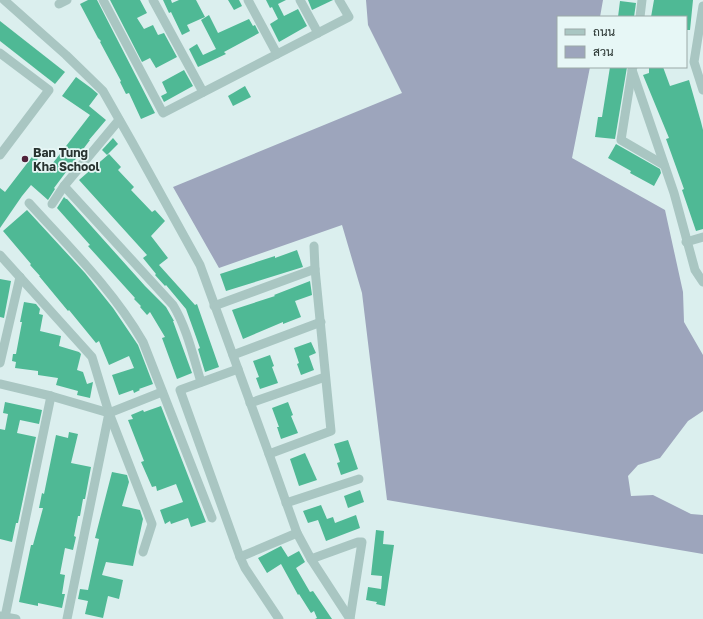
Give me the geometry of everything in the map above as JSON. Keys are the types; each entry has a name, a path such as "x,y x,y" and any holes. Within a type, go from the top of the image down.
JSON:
{"street":[{"path":"4,0 66,55 98,86 106,96 173,215 200,265 297,533 311,559 350,619"},
{"path":"103,0 163,113 349,17 339,0"},
{"path":"153,0 203,92"},
{"path":"248,0 278,54"},
{"path":"300,0 318,33"},
{"path":"640,16 642,0"},
{"path":"703,6 694,62 703,90"},
{"path":"0,53 49,90 0,155"},
{"path":"632,68 674,194 686,242 695,270 703,282"},
{"path":"632,68 621,140 664,165"},
{"path":"52,204 64,186 119,120"},
{"path":"64,186 173,305 184,328 201,382"},
{"path":"28,203 116,300 131,321 143,342 212,518"},
{"path":"686,242 703,237"},
{"path":"269,454 331,431 314,246"},
{"path":"0,255 92,357 109,413 152,524 143,552"},
{"path":"214,306 315,269"},
{"path":"0,363 20,276"},
{"path":"233,355 321,322"},
{"path":"238,369 180,390 240,557 245,568 279,619"},
{"path":"250,403 325,377"},
{"path":"0,384 51,396 109,413 162,392"},
{"path":"16,619 2,616 51,396"},
{"path":"67,619 109,413"},
{"path":"286,503 359,479"},
{"path":"240,557 297,533"},
{"path":"311,559 358,542 362,542 350,619"}],"green space":[{"path":"366,0 603,0 600,16 557,16 557,68 590,68 572,158 665,210 683,292 684,322 703,355 703,411 688,421 660,458 638,465 628,476 631,496 653,495 691,514 703,515 703,554 387,500 362,293 342,225 219,268 173,187 402,93 368,25"}],"building":[{"path":"88,0 97,0 155,113 141,119 129,93 126,94 120,82 121,81 100,42 101,41 80,4"},
{"path":"110,0 140,0 147,13 137,18 144,29 153,25 158,35 164,33 177,57 156,68 150,58 142,62"},
{"path":"163,0 171,0 172,3 179,0 196,0 205,17 187,25 190,31 182,35 171,12 169,13"},
{"path":"228,0 239,0 242,6 234,10"},
{"path":"266,0 286,0 278,4 284,16 298,9 307,26 279,42 270,24 278,19 272,7 270,8"},
{"path":"308,0 333,0 312,10"},
{"path":"654,0 693,0 690,30 687,30 687,16 651,16"},
{"path":"620,1 636,3 634,16 618,16"},
{"path":"209,15 218,33 249,19 253,26 255,25 259,33 224,52 226,54 198,67 189,49 197,44 203,55 216,49 201,20"},
{"path":"0,21 65,72 55,84 0,41"},
{"path":"610,68 627,68 615,139 595,137 598,117 602,117"},
{"path":"649,68 663,68 670,86 689,80 703,130 703,229 696,231 682,190 684,189 666,139 669,138 643,75 649,73"},
{"path":"184,70 193,86 164,102 161,96 167,93 162,82"},
{"path":"76,77 98,94 89,106 106,120 89,140 54,188 55,189 48,200 31,185 0,228 0,188 5,192 35,153 39,157 35,163 46,172 90,115 62,96"},
{"path":"245,86 251,97 233,106 228,96"},
{"path":"113,138 118,144 107,155 102,150"},
{"path":"616,144 660,169 661,173 654,186 630,173 631,171 608,158"},
{"path":"109,154 121,167 118,170 134,187 131,190 152,212 155,210 165,221 151,236 168,258 159,265 195,305 197,304 219,367 205,372 198,349 200,348 186,309 166,285 165,286 155,275 156,274 143,258 147,255 79,180"},
{"path":"64,197 166,307 174,321 192,373 177,379 162,338 165,337 150,312 147,315 134,299 135,298 88,246 90,245 57,208"},
{"path":"27,210 85,273 113,308 138,345 153,384 139,389 140,390 134,393 133,390 119,395 112,375 134,368 129,356 109,365 99,341 96,343 69,310 68,311 3,231"},
{"path":"297,250 303,267 226,291 220,274"},
{"path":"0,279 11,281 4,318 0,317"},
{"path":"310,281 312,295 295,301 301,317 283,324 283,322 243,339 232,310 275,296 274,295"},
{"path":"24,302 36,304 40,309 39,314 43,315 40,331 61,336 59,346 81,354 77,370 83,372 87,384 93,382 90,398 77,395 78,391 56,385 58,378 38,375 38,371 15,368 16,362 12,361 13,354 16,354"},
{"path":"311,342 316,353 309,356 314,370 301,375 294,348"},
{"path":"270,355 274,366 272,367 278,383 260,389 256,378 259,377 253,361"},
{"path":"5,402 42,410 39,424 20,420 17,433 36,437 18,523 16,523 12,542 0,539 0,429 5,430 8,414 3,413"},
{"path":"288,402 293,415 291,416 298,433 281,439 277,427 279,427 272,408"},
{"path":"161,406 206,522 191,527 188,518 171,524 170,521 165,524 160,510 183,502 176,484 157,491 156,486 152,487 141,462 144,461 128,420 133,419 131,415 143,410 144,412"},
{"path":"69,432 78,434 71,463 91,467 85,499 83,499 80,516 78,516 73,550 65,548 60,574 65,575 62,594 65,594 62,608 38,603 38,606 19,602 31,545 33,545 43,508 39,508 42,493 44,494 56,435 68,438"},
{"path":"348,440 358,469 341,475 337,463 340,462 334,444"},
{"path":"305,453 317,480 299,486 290,459"},
{"path":"112,472 127,475 129,482 122,506 140,510 143,519 133,566 106,562 102,575 123,580 119,599 108,596 103,618 85,614 88,601 78,599 80,589 88,590 99,539 95,538"},
{"path":"360,490 364,502 348,508 344,496"},
{"path":"321,505 327,519 333,517 335,523 356,515 360,528 326,541 318,520 308,523 303,511"},
{"path":"376,530 384,531 383,544 394,545 385,606 376,604 377,602 366,600 368,587 381,589 382,576 371,575"},
{"path":"281,546 288,557 299,551 305,562 296,568 310,592 313,591 332,619 315,619 317,618 314,611 311,613 299,594 298,595 281,564 267,573 258,558"}],"place":[{"name":"Ban Tung Kha School","path":"25,159"}]}
